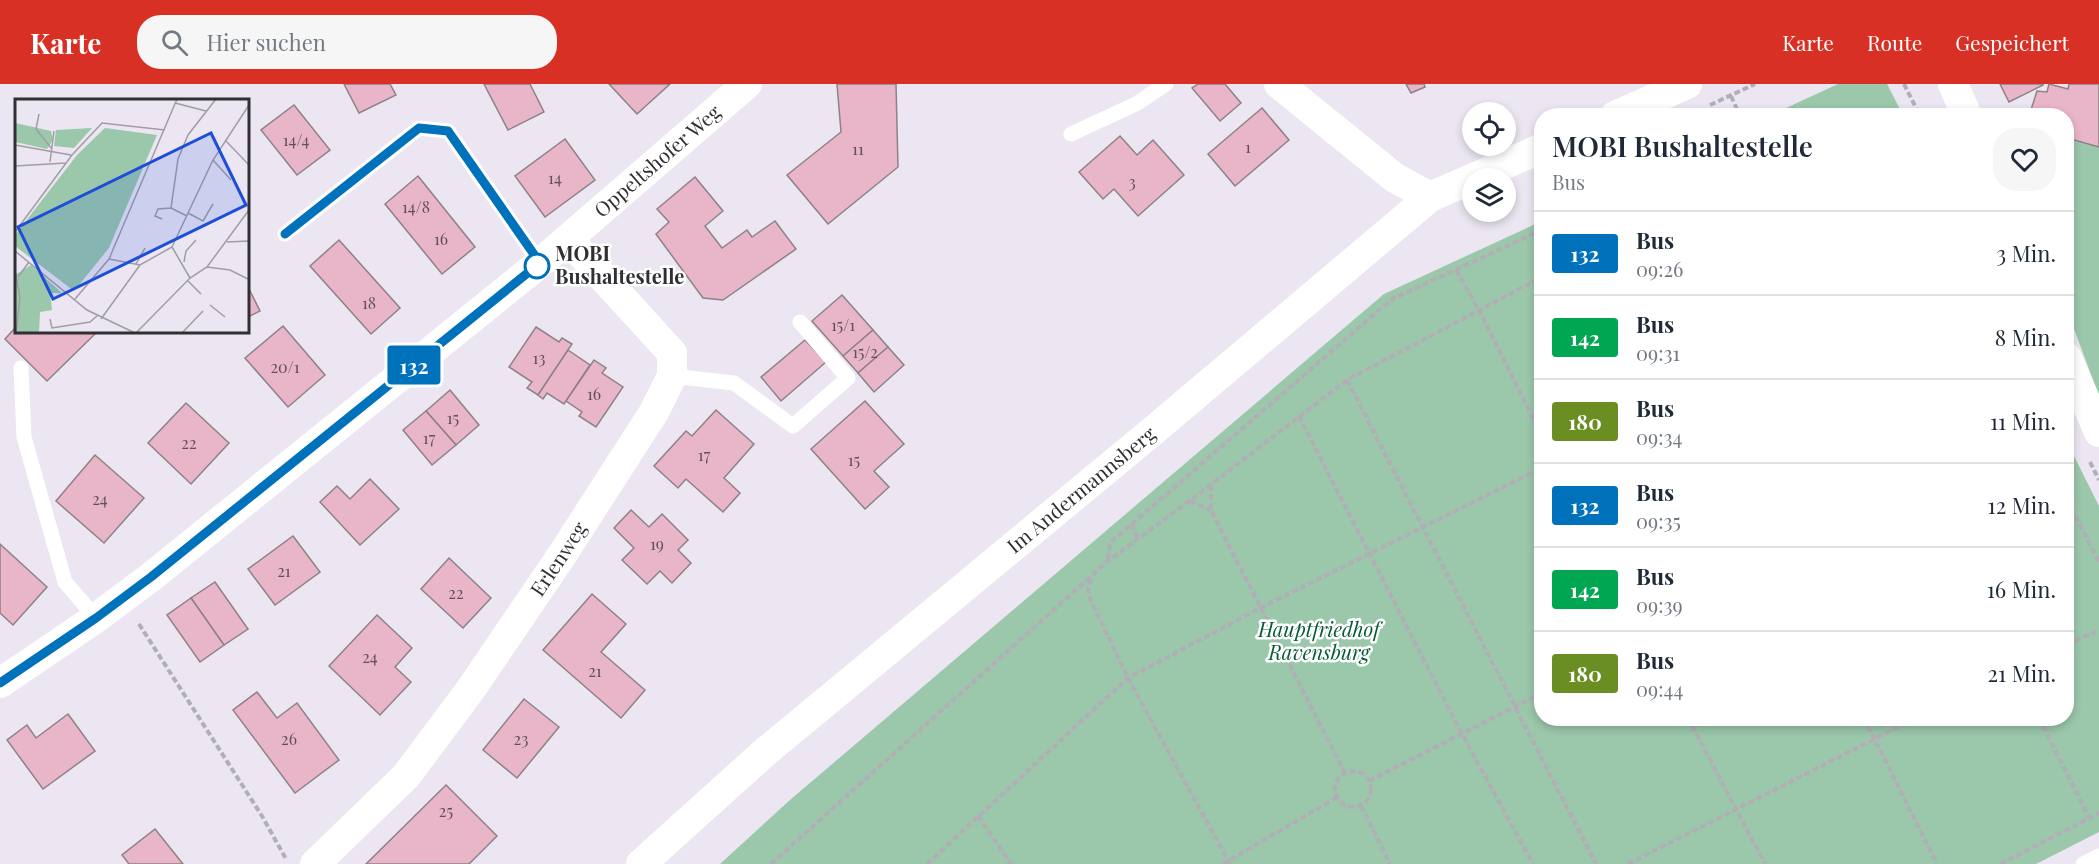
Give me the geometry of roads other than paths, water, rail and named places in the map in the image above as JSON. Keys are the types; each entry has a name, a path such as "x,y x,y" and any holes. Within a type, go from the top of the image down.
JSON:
{"street":[{"name":"Oppeltshofer Weg","path":"0,683 96,618 151,577 540,263 747,84"},
{"path":"1279,84 1395,178 1430,197"},
{"path":"1634,108 1687,84"},
{"path":"1953,84 1964,108"},
{"name":"Im Andermannsberg","path":"641,864 764,753 1430,197 1534,152"},
{"path":"568,239 672,352 672,376"},
{"path":"2074,374 2099,432"},
{"name":"Erlenweg","path":"315,864 406,776 471,689 562,555 654,412 672,376"}],"lane":[{"path":"1071,134 1136,104 1166,84"},
{"path":"285,234 419,128 448,131 540,263"},
{"path":"672,376 734,383 793,426 848,378 800,322"},
{"path":"21,368 24,437 65,582 96,618"},
{"path":"2083,864 2099,856"}],"place":[{"name":"MOBI Bushaltestelle","path":"537,266"}],"park label":[{"name":"Hauptfriedhof Ravensburg","path":"1319,642"}]}
